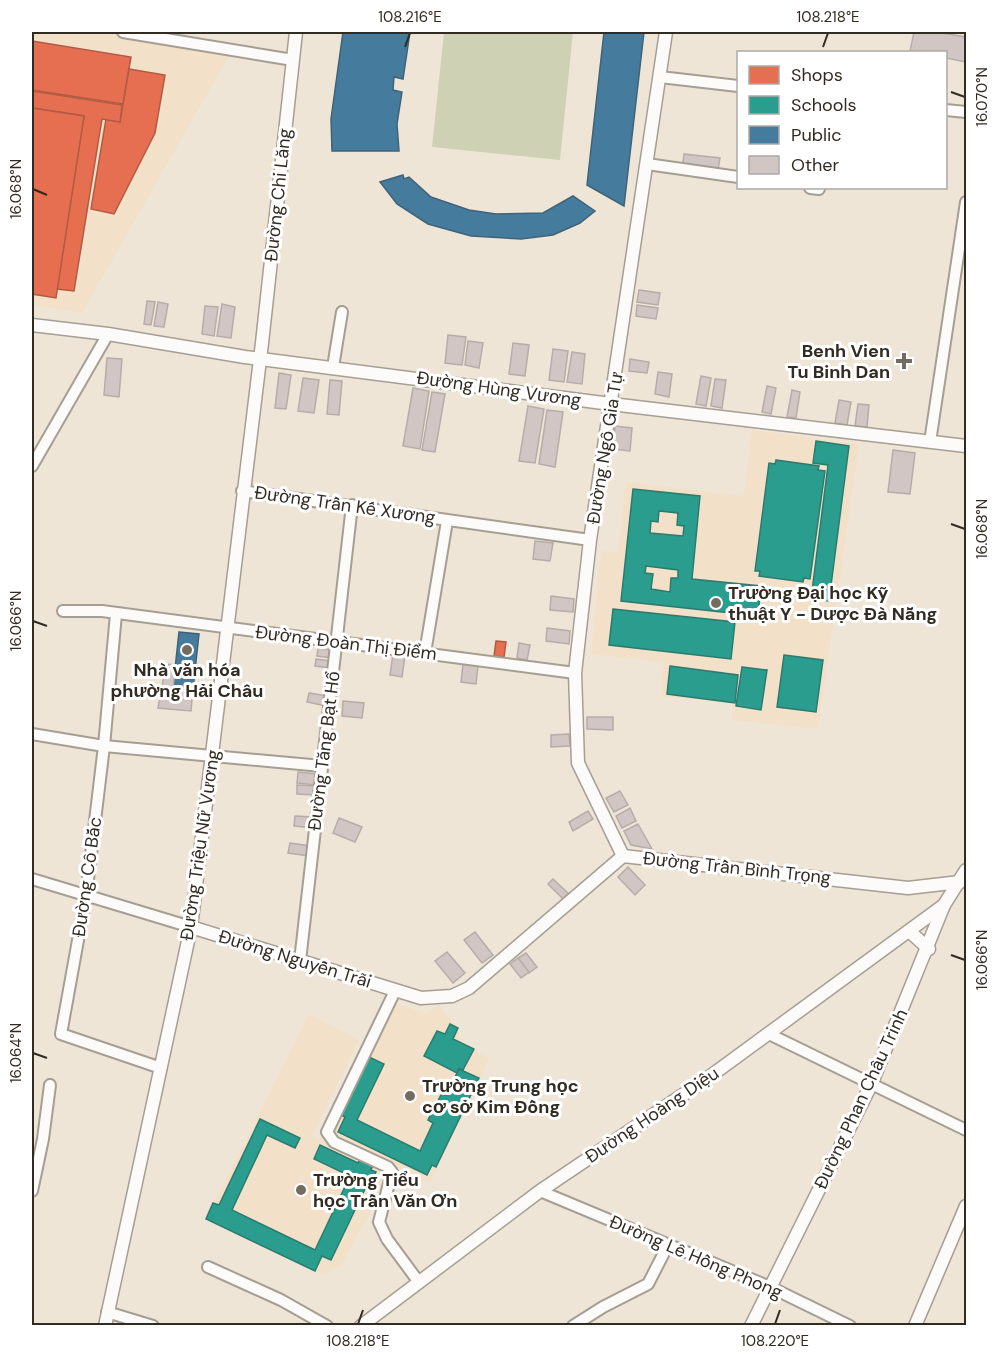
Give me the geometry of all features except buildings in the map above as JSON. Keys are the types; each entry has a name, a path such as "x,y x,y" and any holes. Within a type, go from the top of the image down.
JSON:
{"street":[{"path":"123,32 293,60"},
{"name":"Đường Chi Lăng","path":"260,358 296,32"},
{"name":"Đường Ngô Gia Tự","path":"623,856 578,763 575,673 590,540 666,32"},
{"path":"660,77 737,86"},
{"path":"947,110 966,112"},
{"path":"647,164 737,177"},
{"path":"930,442 966,202"},
{"path":"333,368 342,312"},
{"name":"Đường Hùng Vương","path":"32,325 108,334 333,368 966,446"},
{"path":"32,466 108,334"},
{"name":"Đường Triệu Nữ Vương","path":"105,1326 191,927 228,628 242,490 260,358"},
{"name":"Đường Trần Kế Xương","path":"242,490 590,540"},
{"name":"Đường Tăng Bạt Hổ","path":"300,961 352,505"},
{"name":"Đường Trần Kế Xương","path":"425,652 447,520"},
{"name":"Đường Đoàn Thị Điểm","path":"63,611 102,611 575,673"},
{"name":"Đường Cô Bắc","path":"116,614 104,746 86,896 61,1034 160,1068"},
{"path":"32,734 104,746 322,766"},
{"name":"Đường Trần Bình Trọng","path":"421,998 437,999 452,996 469,988 623,856 908,888 963,882"},
{"name":"Đường Phan Châu Trinh","path":"751,1326 871,1085 929,949 944,905 963,882 966,870"},
{"name":"Đường Nguyễn Trãi","path":"32,879 421,998"},
{"name":"Đường Hoàng Diệu","path":"361,1326 540,1191 769,1034 944,905"},
{"path":"909,932 929,949"},
{"path":"395,991 327,1132 334,1142 388,1167 392,1172 379,1222 387,1239 418,1281"},
{"path":"769,1034 966,1130"},
{"path":"32,1191 43,1139 50,1085"},
{"name":"Đường Lê Hồng Phong","path":"540,1191 770,1287 850,1326"},
{"path":"915,1326 966,1206"},
{"path":"573,1326 603,1306 648,1284 668,1245"},
{"path":"208,1267 281,1300 327,1326"},
{"path":"107,1312 153,1326"}],"shaded area":[{"path":"32,32 102,32 230,54 82,313 32,305"},
{"name":"Trường Đại học Kỹ thuật Y - Dược Đà Nẵng","path":"752,430 859,444 818,729 732,720 733,704 661,696 664,662 591,654 601,551 618,553 626,482 744,496"},
{"name":"Trường Trung học cơ sở Kim Đồng","path":"396,1004 427,1013 439,1005 458,1028 460,1041 489,1059 430,1183 331,1133"},
{"name":"Trường Tiểu học Trần Văn Ơn","path":"309,1015 359,1040 312,1135 372,1162 388,1178 342,1264 325,1275 206,1219"}],"green space":[{"path":"444,32 573,32 560,160 432,147"}],"place":[{"name":"Benh Vien Tu Binh Dan","path":"904,361"},
{"name":"Trường Đại học Kỹ thuật Y - Dược Đà Nẵng","path":"716,603"},
{"name":"Nhà văn hóa phường Hải Châu","path":"187,650"},
{"name":"Trường Trung học cơ sở Kim Đồng","path":"410,1096"},
{"name":"Trường Tiểu học Trần Văn Ơn","path":"301,1190"}]}
